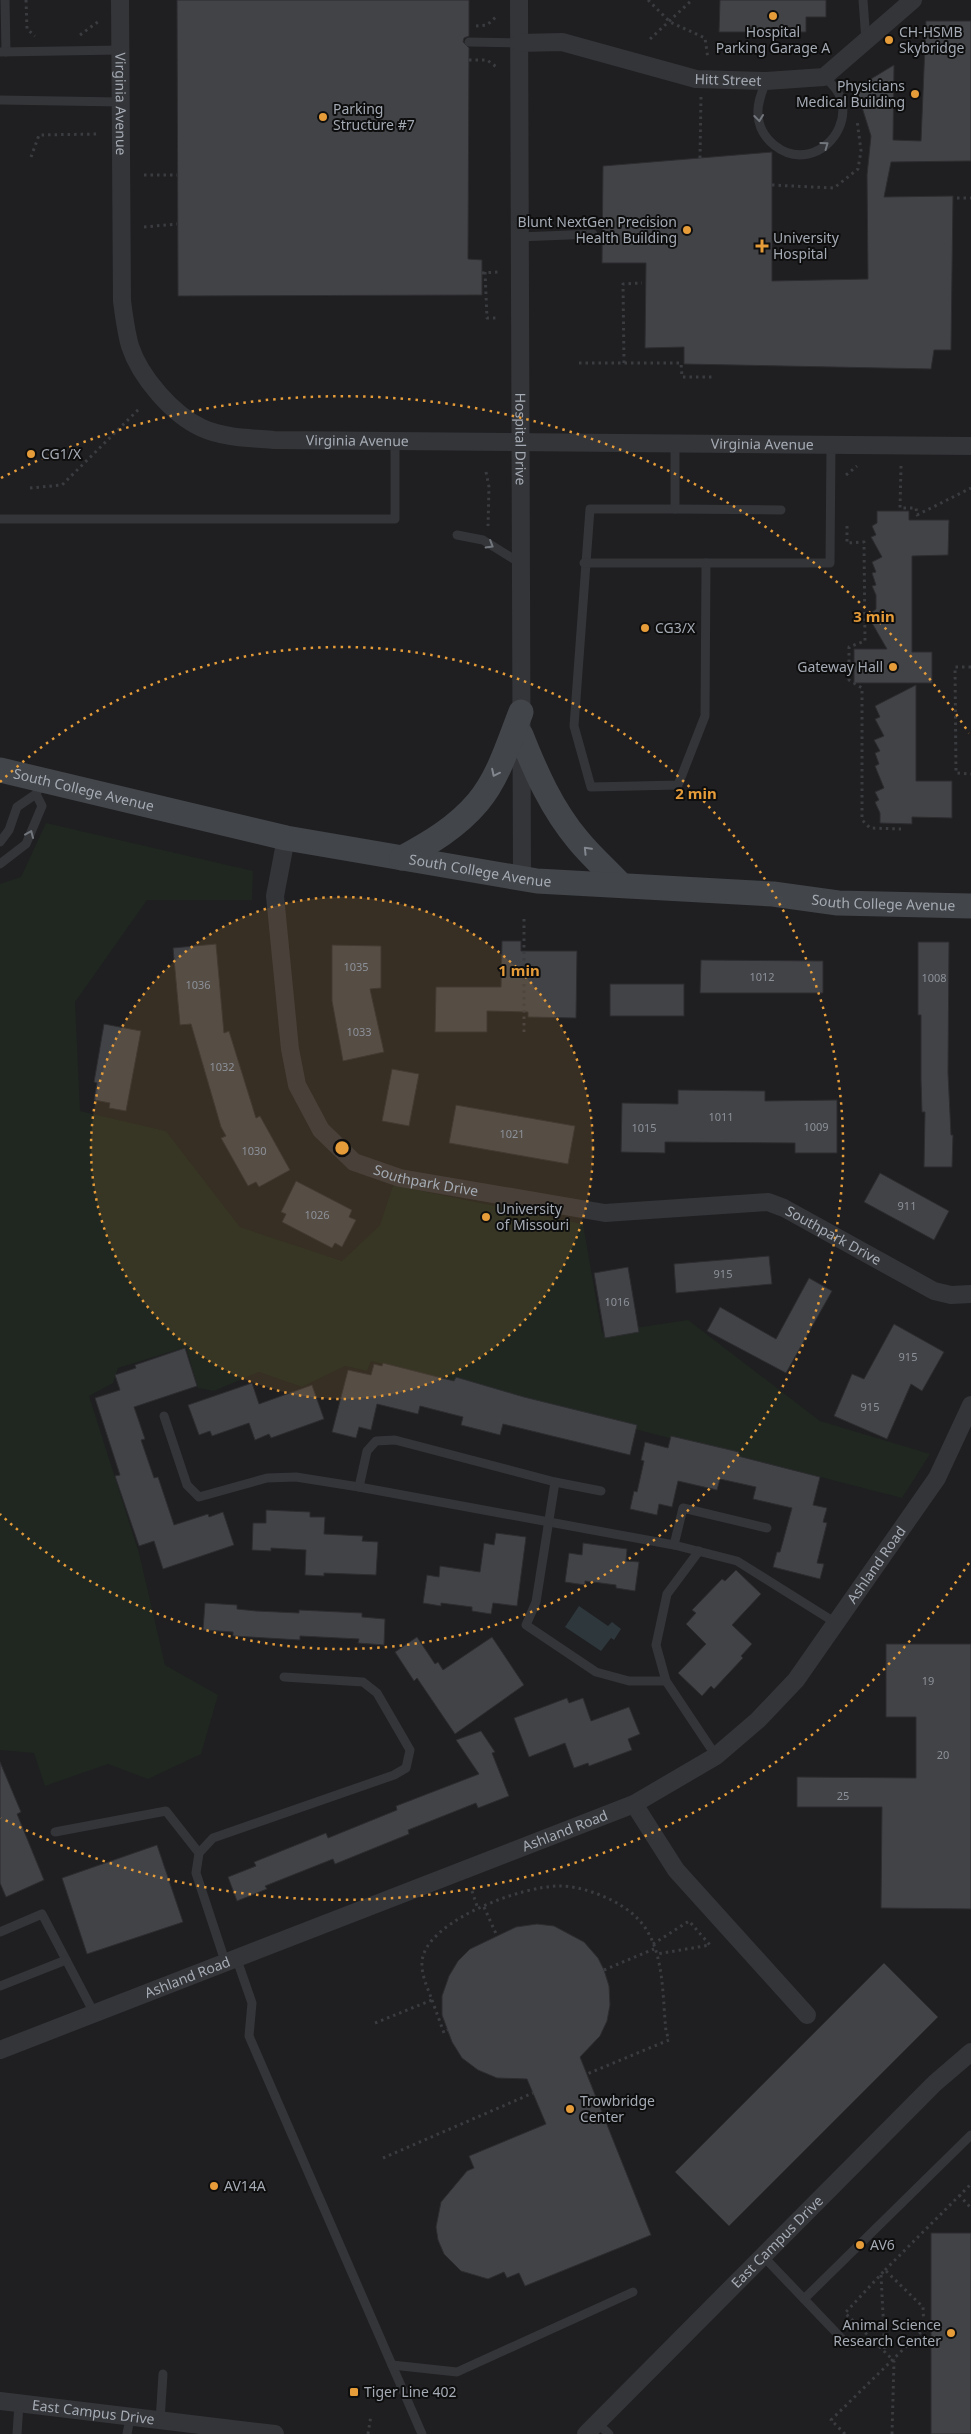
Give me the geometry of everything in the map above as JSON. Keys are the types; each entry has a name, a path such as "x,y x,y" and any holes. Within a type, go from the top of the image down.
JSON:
{"main road":[{"path":"402,858 450,829 479,801 521,724"},
{"path":"521,724 541,784 578,841 621,885"},
{"name":"South College Avenue","path":"0,770 39,787 286,838 522,878 773,894 838,903 971,906"}],"street":[{"name":"Virginia Avenue","path":"120,0 122,301 130,347 149,383 173,408 202,428 238,437 274,440 675,445 971,446"},
{"name":"Hospital Drive","path":"519,0 519,442 522,878"},
{"path":"824,77 913,0"},
{"name":"Hitt Street","path":"519,43 562,42 696,80 766,81 824,77"},
{"name":"Southpark Drive","path":"286,838 275,896 290,1049 297,1085 320,1130 354,1162 400,1178 606,1213 768,1202 784,1208 934,1290 951,1295 971,1294"},
{"name":"Ashland Road","path":"0,2050 634,1804 716,1756 758,1720 796,1680 937,1478 971,1405"},
{"path":"634,1804 676,1870 807,2016"},
{"name":"East Campus Drive","path":"597,2430 763,2256 935,2083 971,2052"},
{"name":"East Campus Drive","path":"0,2401 129,2426 160,2421 275,2434"}],"lane":[{"path":"6,0 3,52 120,50"},
{"path":"863,0 866,42"},
{"path":"469,42 519,43"},
{"path":"766,81 759,102 758,115 761,128 768,140 779,149 792,154 807,154 821,149 832,140 839,128 843,114 836,88 824,77"},
{"path":"0,100 121,102"},
{"path":"519,237 592,234"},
{"path":"0,519 395,519 396,441"},
{"path":"675,445 675,509"},
{"path":"584,563 830,563 831,445"},
{"path":"706,564 705,716 678,785 591,787 574,726 584,563 590,509 781,510"},
{"path":"456,535 483,540 520,564"},
{"path":"0,842 10,830 17,808 39,787"},
{"path":"0,864 26,844 42,806 39,787"},
{"path":"164,1416 186,1485 199,1497 267,1478 296,1477 674,1545 737,1561 836,1624"},
{"path":"359,1487 367,1451 376,1441 395,1440 555,1482 601,1491"},
{"path":"555,1482 536,1602 526,1625 596,1672 629,1681 666,1681"},
{"path":"674,1545 683,1508 767,1528"},
{"path":"699,1551 667,1594 656,1645 666,1681 716,1756"},
{"path":"284,1677 363,1682 377,1693 410,1750 406,1768 394,1775 213,1838 199,1853 196,1873 231,1960 252,2003 249,2036 422,2434"},
{"path":"55,1832 166,1811 199,1853"},
{"path":"0,1932 42,1914 94,2013"},
{"path":"0,1986 66,1960"},
{"path":"804,2299 971,2135"},
{"path":"763,2256 846,2344"},
{"path":"392,2365 457,2372 633,2292"},
{"path":"160,2421 163,2374"},
{"path":"17,2434 18,2404"}],"path":[{"path":"26,0 27,29 37,38"},
{"path":"648,0 670,22 705,38 708,60"},
{"path":"650,39 692,0"},
{"path":"469,26 487,25 497,16"},
{"path":"71,39 87,32 99,21"},
{"path":"469,60 486,60 498,68"},
{"path":"700,158 701,93"},
{"path":"31,157 39,135 97,134"},
{"path":"772,186 834,188 858,169"},
{"path":"144,175 177,175"},
{"path":"957,198 971,198"},
{"path":"144,227 177,224"},
{"path":"498,272 483,272 486,318 498,318"},
{"path":"624,363 623,284 642,283"},
{"path":"580,363 681,363 682,377 714,377"},
{"path":"30,488 62,485 140,408"},
{"path":"847,483 846,473 857,466"},
{"path":"901,466 900,508 916,508 917,515 971,488"},
{"path":"486,472 489,487 488,544"},
{"path":"847,523 847,542 864,542 865,641 849,647 849,680 862,688 862,820 870,828 901,829"},
{"path":"971,667 955,667 956,774 971,774"},
{"path":"524,915 524,1032"},
{"path":"448,2030 444,2033 425,1981 422,1965 423,1955 441,1931 458,1918 520,1892 559,1886 576,1888 609,1899 638,1919 657,1954 669,2040 587,2074"},
{"path":"472,1891 478,1909"},
{"path":"485,1906 497,1936"},
{"path":"604,1970 654,1946 689,1921 710,1945 657,1954"},
{"path":"375,2023 432,2000"},
{"path":"383,2158 533,2093"},
{"path":"894,2361 884,2354 845,2313 971,2184"},
{"path":"959,2195 971,2208"},
{"path":"846,2434 831,2420 894,2361 924,2328 923,2307 885,2270"},
{"path":"881,2275 884,2354"},
{"path":"892,2434 894,2361"},
{"path":"368,2434 371,2414"}],"shaded area":[{"name":"University of Missouri","path":"0,0 971,0 971,2434 0,2434"},
{"path":"46,823 253,871 252,900 147,900 75,1002 80,1111 166,1131 240,1227 342,1261 380,1225 393,1185 583,1224 602,1333 688,1320 820,1421 930,1454 902,1498 371,1361 367,1371 345,1366 302,1387 259,1372 214,1391 198,1388 186,1347 118,1368 113,1383 89,1396 139,1553 165,1665 218,1695 201,1754 148,1779 108,1764 45,1786 34,1753 0,1750 0,884 21,877"},
{"path":"579,1606 608,1626 612,1622 621,1629 614,1640 611,1638 601,1651 565,1627"}],"building":[{"name":"Parking Structure #7","path":"177,0 469,0 469,36 464,38 463,42 469,48 468,259 482,260 482,295 178,296"},
{"name":"Hospital Parking Garage A","path":"720,0 826,0 826,17 806,17 806,32 719,32"},
{"name":"Blunt NextGen Precision Health Building","path":"926,21 971,21 971,161 891,162 884,197 953,196 951,350 934,350 931,369 684,364 684,347 645,348 646,263 602,263 603,166 772,152 772,281 868,279 867,175 871,136 856,88 894,65 893,140 921,141"},
{"path":"877,511 909,511 909,520 949,520 948,555 912,556 912,652 932,652 932,683 854,683 854,649 887,649 872,623 875,620 872,612 876,609 876,595 872,586 876,585 872,573 876,572 872,562 882,557 871,537 876,535 872,526 877,523"},
{"path":"916,685 916,781 952,781 952,818 912,817 912,824 880,823 880,813 875,802 879,800 875,792 884,788 875,766 879,764 875,753 880,751 874,740 884,736 875,719 880,717 875,706"},
{"path":"502,941 521,941 521,951 577,951 576,1018 528,1017 528,1012 487,1011 487,1032 435,1032 436,987 501,987"},
{"path":"918,942 949,942 948,1073 951,1135 953,1135 952,1167 924,1167 925,1112 922,1112 921,1015 918,1015"},
{"path":"216,944 224,1033 229,1031 256,1118 260,1116 290,1170 259,1187 256,1182 248,1186 221,1138 226,1136 221,1127 191,1024 180,1025 173,948"},
{"path":"332,945 381,946 381,988 370,989 384,1052 343,1061 332,1001"},
{"path":"701,960 823,961 823,993 700,993"},
{"path":"610,984 684,984 684,1016 610,1016"},
{"path":"104,1024 141,1031 126,1111 109,1108 110,1103 94,1100 97,1083 94,1082"},
{"path":"392,1069 419,1074 409,1126 382,1121"},
{"path":"678,1090 765,1091 765,1101 837,1100 837,1153 795,1153 795,1143 665,1142 665,1153 621,1152 622,1103 678,1104"},
{"path":"456,1105 575,1126 568,1164 449,1143"},
{"path":"880,1173 949,1211 934,1240 864,1202"},
{"path":"296,1181 352,1210 349,1217 356,1220 342,1247 335,1243 332,1248 282,1222 286,1214 281,1212"},
{"path":"769,1256 772,1284 676,1293 674,1264"},
{"path":"628,1267 639,1332 605,1338 594,1273"},
{"path":"809,1278 832,1291 786,1373 707,1331 720,1307 776,1339"},
{"path":"894,1324 944,1352 922,1391 911,1384 887,1439 834,1416 852,1374 864,1379"},
{"path":"185,1348 197,1386 134,1407 145,1439 141,1440 154,1478 158,1477 174,1525 208,1514 209,1517 223,1512 234,1545 163,1569 154,1541 139,1546 115,1476 120,1475 95,1398 120,1390 115,1375 136,1368 135,1365"},
{"path":"383,1363 454,1381 456,1377 524,1397 637,1425 630,1455 503,1424 500,1435 461,1425 463,1417 420,1406 418,1414 377,1404 371,1430 359,1427 356,1438 332,1432 348,1370 371,1375 374,1364 382,1366"},
{"path":"252,1383 259,1404 312,1385 324,1419 271,1438 269,1434 255,1440 249,1423 212,1436 210,1431 199,1435 188,1405"},
{"path":"671,1436 739,1452 738,1456 820,1477 813,1505 827,1508 823,1522 827,1523 817,1563 824,1564 820,1579 773,1567 777,1552 780,1552 792,1508 753,1499 756,1487 720,1479 717,1490 678,1481 672,1507 659,1504 657,1515 630,1509 634,1491 637,1492 644,1461 641,1460 645,1442 668,1448"},
{"path":"266,1510 310,1512 310,1517 325,1517 324,1534 363,1536 362,1541 378,1542 376,1575 324,1573 324,1576 305,1575 306,1550 271,1548 271,1551 252,1550 253,1523 266,1523"},
{"path":"496,1533 526,1537 517,1606 493,1603 491,1614 472,1611 472,1607 441,1603 441,1606 423,1603 427,1575 439,1577 440,1566 480,1572 484,1543 494,1545"},
{"path":"583,1543 627,1549 626,1561 639,1562 635,1591 616,1588 616,1585 585,1581 585,1585 565,1582 569,1553 582,1555"},
{"path":"736,1570 761,1594 732,1625 752,1644 741,1656 743,1658 714,1689 711,1686 702,1696 678,1673 706,1644 686,1624 696,1613 692,1610 722,1579 725,1581"},
{"path":"205,1603 237,1605 237,1609 256,1611 299,1613 299,1610 362,1613 362,1617 385,1619 384,1645 358,1643 359,1639 300,1636 300,1640 233,1636 233,1632 203,1630"},
{"path":"417,1637 435,1664 438,1662 443,1670 492,1637 524,1685 455,1734 417,1678 414,1681 395,1652"},
{"path":"886,1644 971,1644 971,1909 881,1908 882,1807 797,1807 797,1777 916,1778 916,1717 886,1717"},
{"path":"567,1698 569,1703 583,1698 591,1721 629,1707 640,1734 628,1739 632,1750 589,1766 588,1763 574,1768 565,1743 529,1757 514,1718"},
{"path":"481,1731 495,1752 492,1753 509,1796 478,1808 476,1803 408,1830 409,1834 335,1864 333,1859 265,1886 267,1889 237,1901 228,1877 256,1866 254,1862 326,1833 328,1838 397,1810 396,1806 479,1774 456,1740"},
{"path":"0,1762 21,1812 17,1814 44,1880 6,1897 0,1883"},
{"path":"157,1845 183,1922 87,1954 62,1878"},
{"name":"Trowbridge Center","path":"537,1924 554,1926 584,1942 598,1958 604,1970 609,1986 610,2005 607,2021 600,2036 580,2057 651,2235 525,2286 519,2273 507,2278 504,2272 488,2279 461,2271 444,2254 438,2240 436,2227 441,2202 467,2171 474,2168 469,2156 546,2124 527,2079 497,2078 478,2070 462,2058 452,2042 442,2015 442,1996 449,1976 458,1961 470,1949 516,1927"},
{"path":"884,1963 938,2017 729,2226 675,2172"},
{"name":"Animal Science Research Center","path":"931,2233 971,2233 971,2434 931,2434"}],"place":[{"name":"Hospital Parking Garage A","path":"773,16"},
{"name":"CH-HSMB Skybridge","path":"889,40"},
{"name":"Physicians Medical Building","path":"915,94"},
{"name":"Parking Structure #7","path":"323,117"},
{"name":"Blunt NextGen Precision Health Building","path":"687,230"},
{"name":"University Hospital","path":"762,246"},
{"name":"CG1/X","path":"31,454"},
{"name":"CG3/X","path":"645,628"},
{"name":"Gateway Hall","path":"893,667"},
{"name":"University of Missouri","path":"486,1217"},
{"name":"Trowbridge Center","path":"570,2109"},
{"name":"AV14A","path":"214,2186"},
{"name":"AV6","path":"860,2245"},
{"name":"Animal Science Research Center","path":"951,2333"},
{"name":"Tiger Line 402","path":"354,2392"}]}
